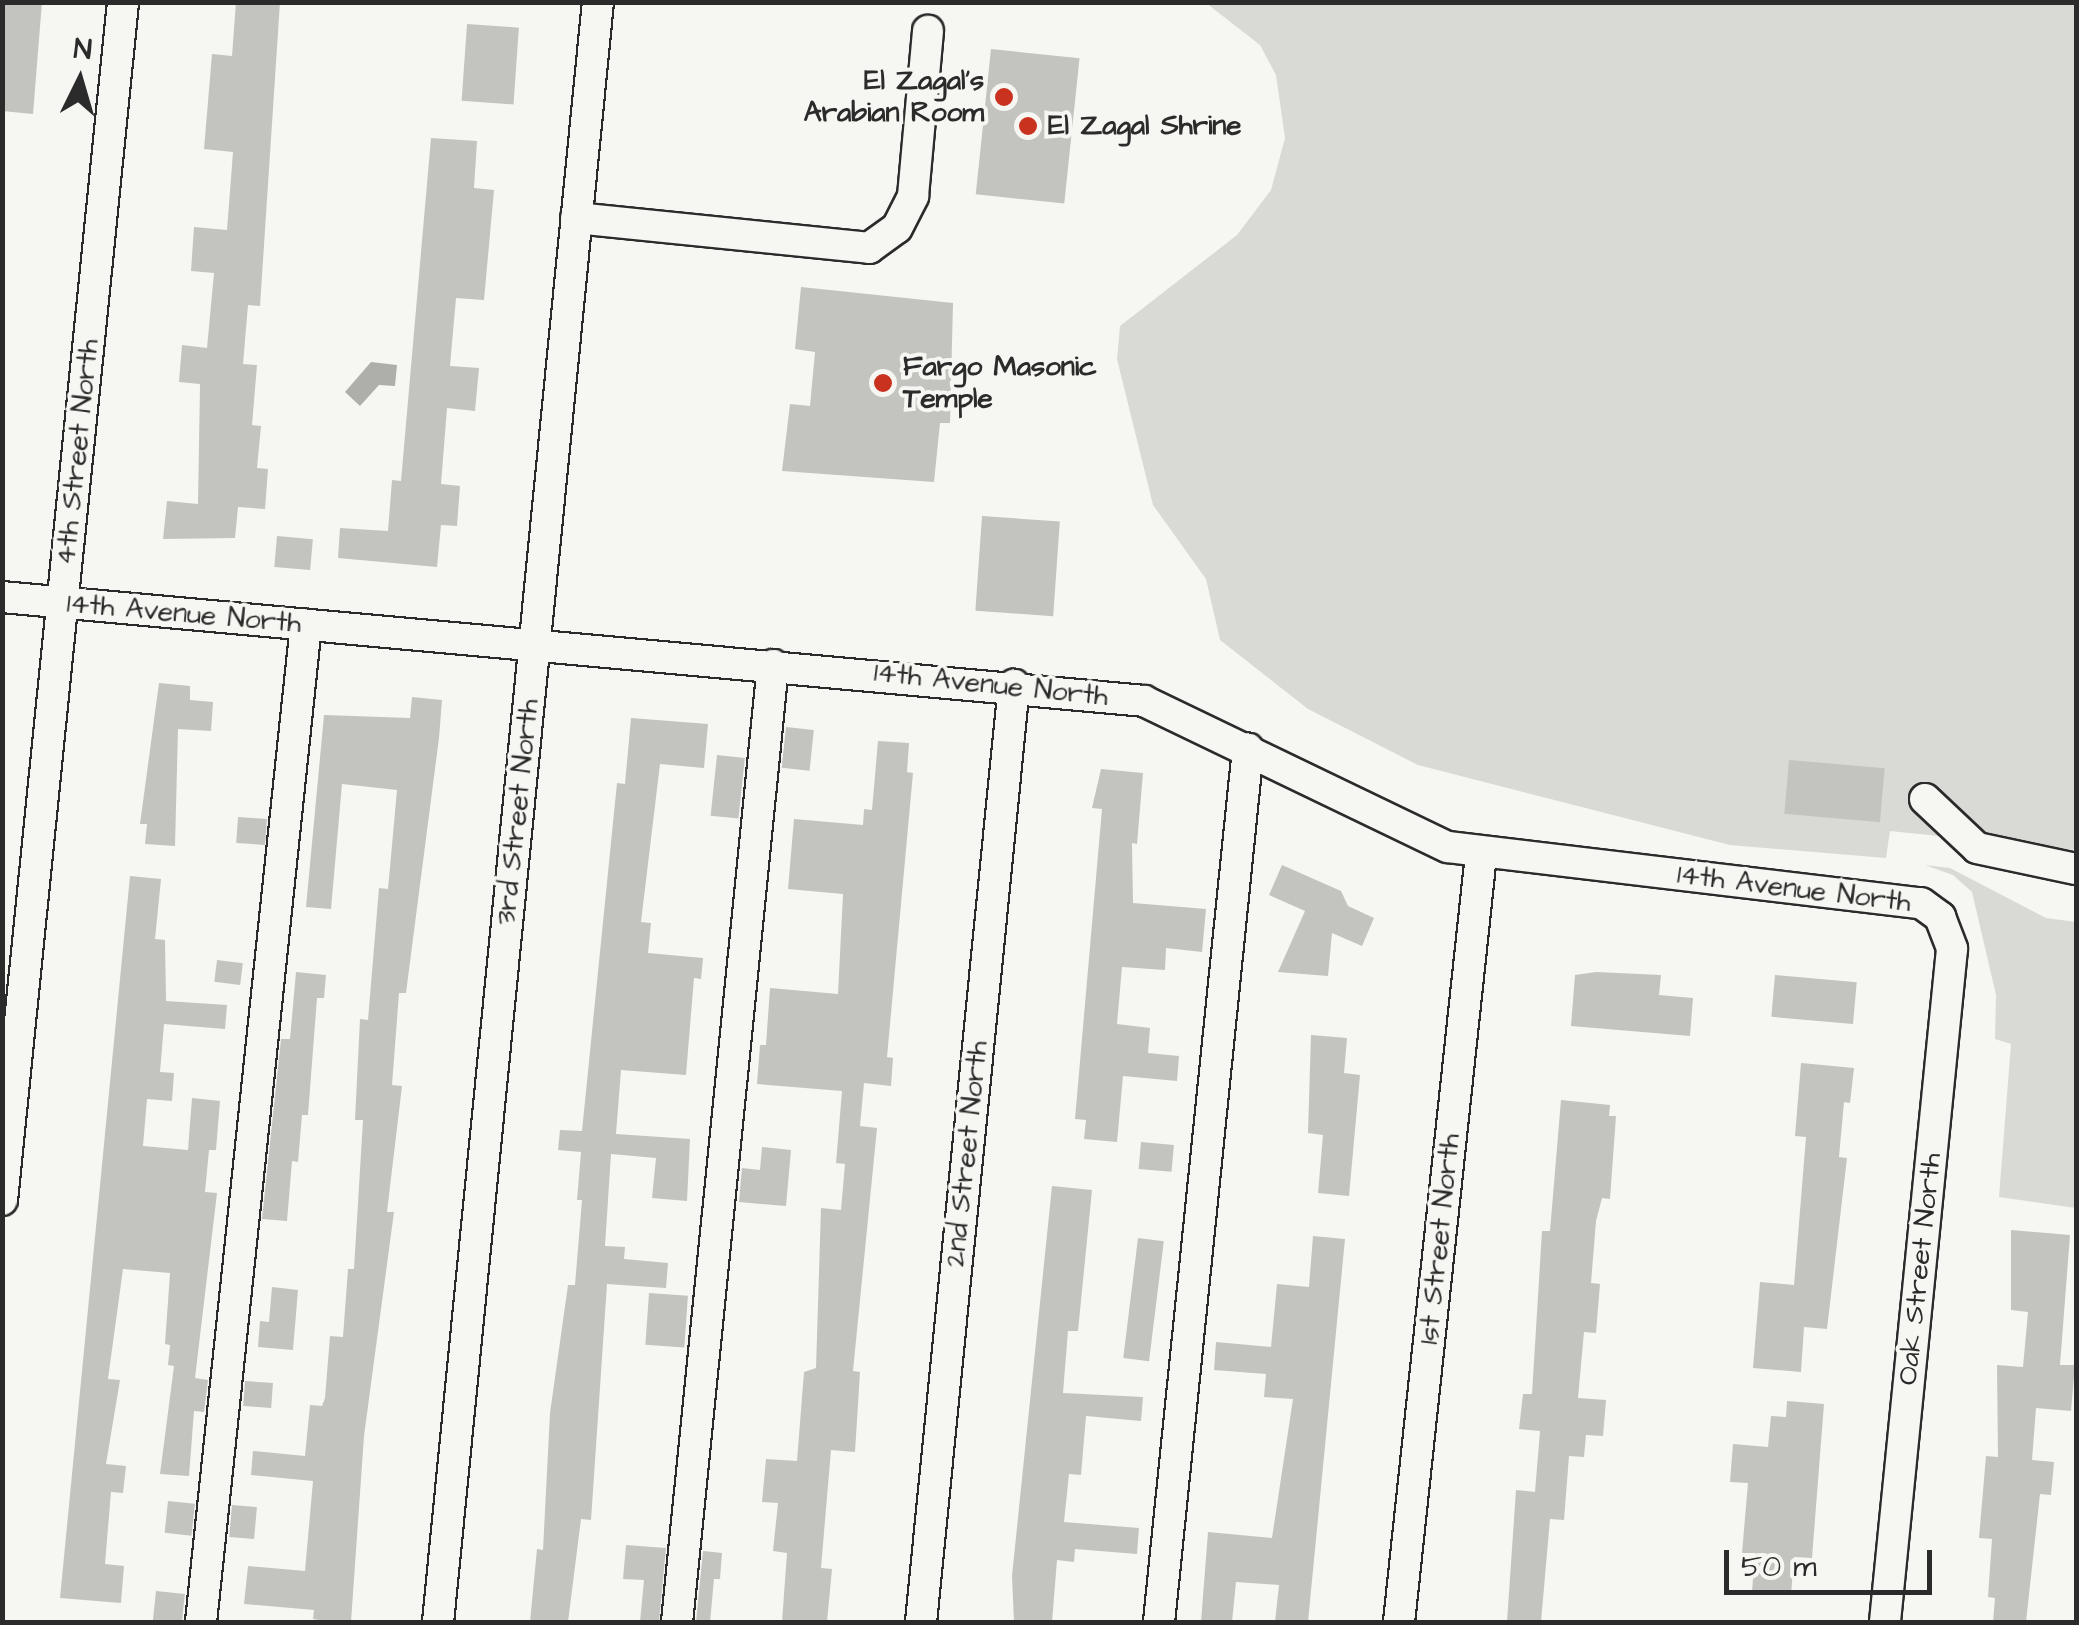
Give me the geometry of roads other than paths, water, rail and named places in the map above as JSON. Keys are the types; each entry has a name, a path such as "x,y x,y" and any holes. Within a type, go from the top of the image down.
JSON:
{"street":[{"name":"4th Street North","path":"2,1200 123,2"},
{"name":"3rd Street North","path":"438,1622 598,2"},
{"path":"576,218 869,248 898,228 913,196 928,30"},
{"name":"14th Avenue North","path":"2,597 1014,685 1144,701 1448,846 1481,854 1897,896 1940,918"},
{"path":"201,1622 306,625"},
{"path":"677,1622 773,665"},
{"name":"2nd Street North","path":"921,1622 1014,685"},
{"path":"1159,1622 1248,749"},
{"path":"1925,799 1977,848 2076,869"},
{"name":"1st Street North","path":"1399,1622 1481,854"},
{"name":"Oak Street North","path":"1885,1622 1952,950 1940,918"}],"place":[{"name":"El Zagal's Arabian Room","path":"1004,97"},
{"name":"El Zagal Shrine","path":"1028,126"},
{"name":"Fargo Masonic Temple","path":"883,383"}]}
